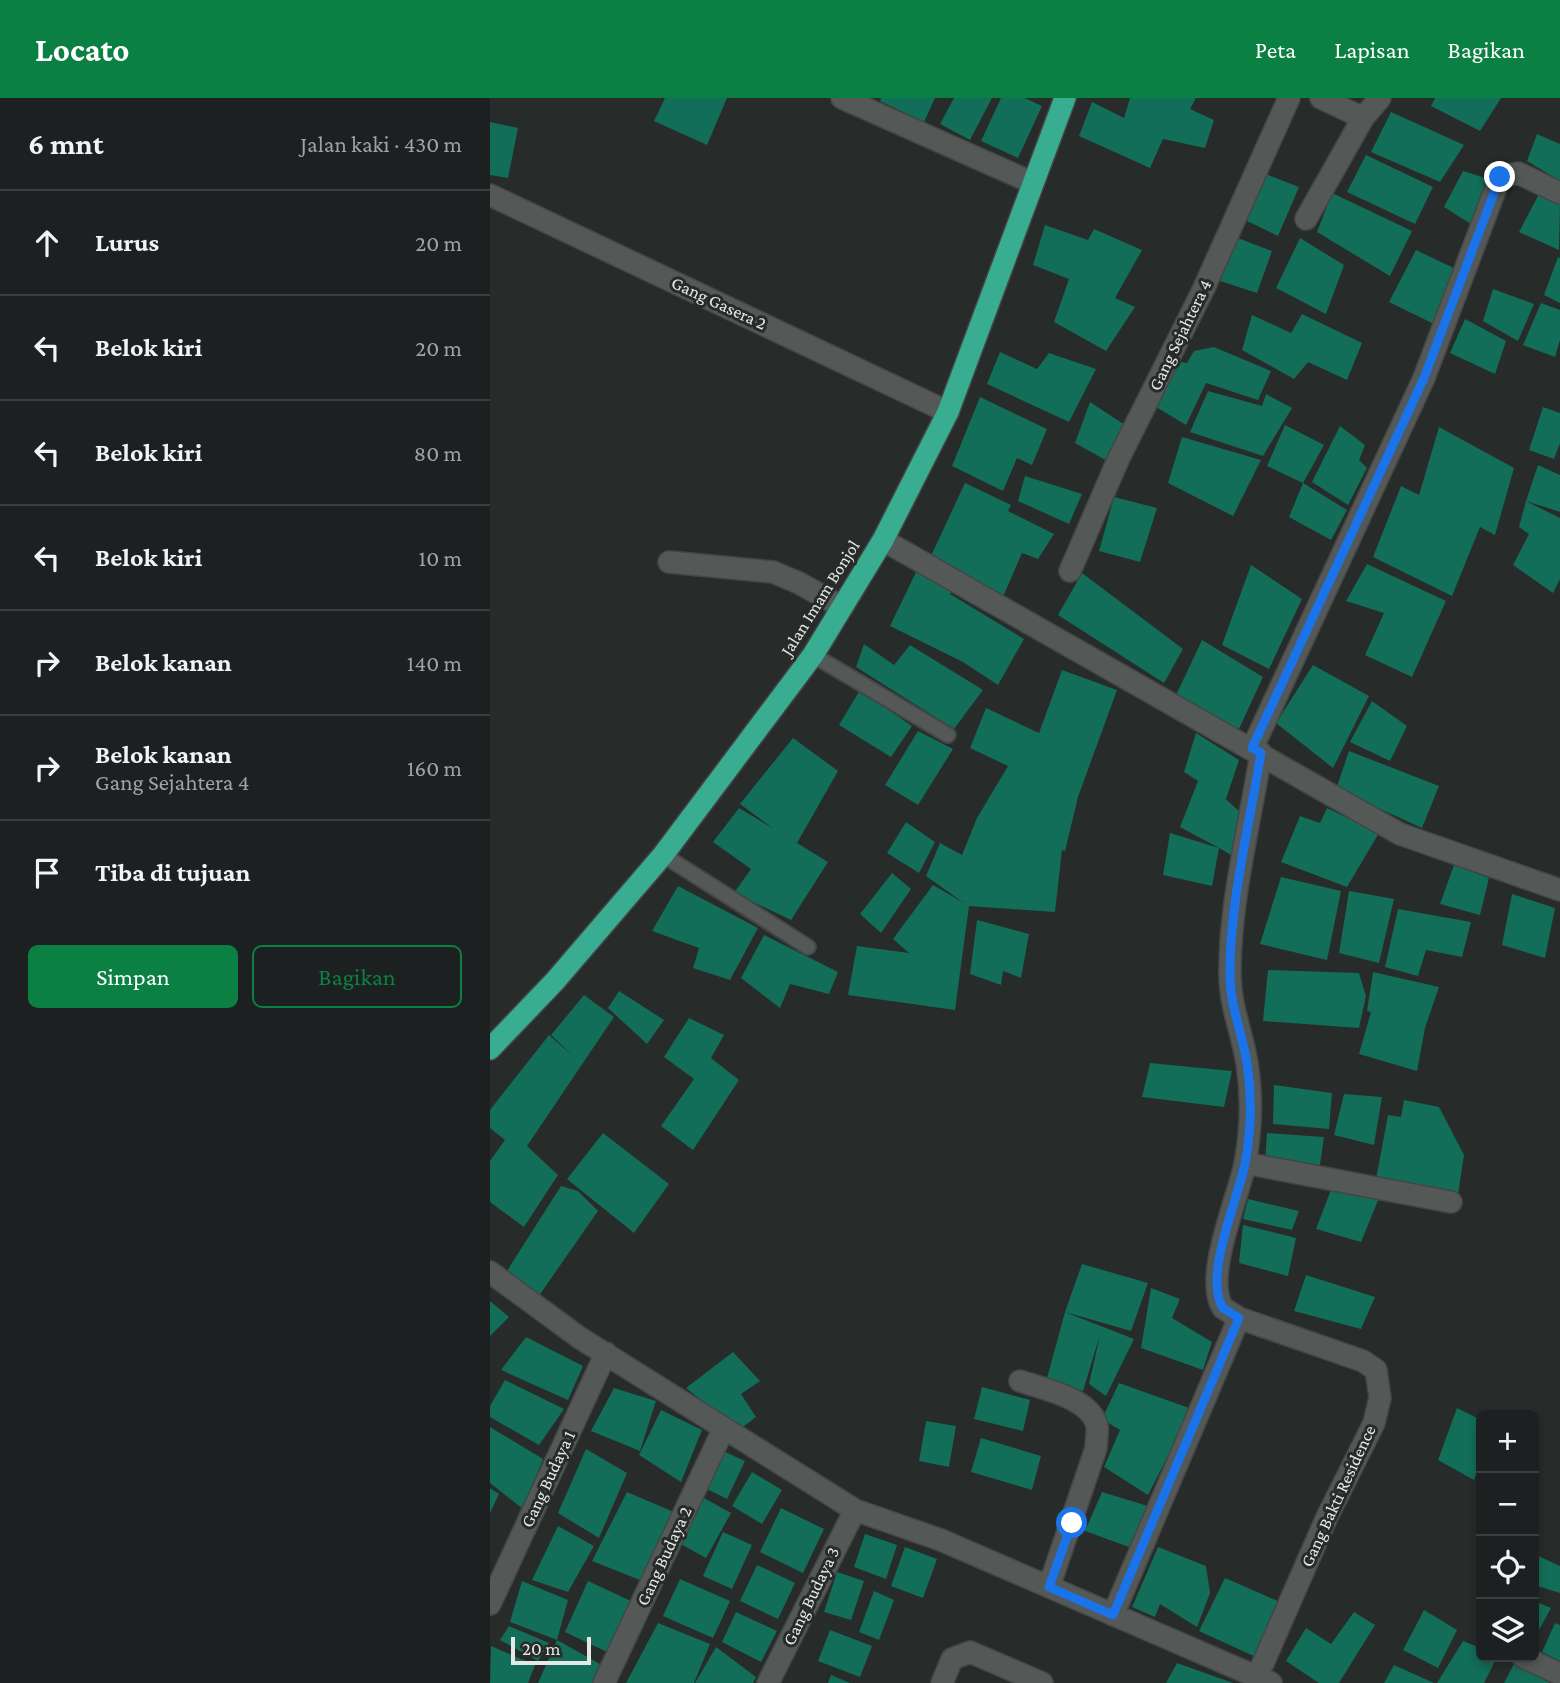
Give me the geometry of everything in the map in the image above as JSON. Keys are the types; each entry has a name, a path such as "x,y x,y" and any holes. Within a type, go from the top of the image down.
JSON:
{"highway":[{"name":"Jalan Imam Bonjol","path":"490,1049 555,981 663,855 813,655 883,540 947,412 1065,98"}],"street":[{"path":"842,98 1033,183"},
{"name":"Gang Sejahtera 4","path":"1070,570 1118,460 1204,288 1289,98"},
{"path":"1321,98 1363,118"},
{"path":"1306,219 1363,118 1380,98"},
{"path":"1113,1615 1239,1318 1223,1308 1216,1286 1218,1268 1245,1163 1250,1091 1242,1042 1233,1014 1231,949 1256,751 1424,378 1500,177 1518,173 1560,193"},
{"name":"Gang Gasera 2","path":"490,195 947,412"},
{"path":"883,540 1400,834 1560,890"},
{"path":"669,562 773,572 842,607"},
{"path":"1245,1163 1451,1202"},
{"path":"490,1272 606,1353 855,1510 941,1540 1264,1680"},
{"name":"Gang Bakti Residence","path":"1239,1318 1363,1361 1376,1370 1380,1398 1374,1423 1327,1517 1264,1680"},
{"name":"Gang Budaya 1","path":"490,1604 606,1353"},
{"path":"1020,1381 1079,1403 1092,1414 1097,1427 1096,1448 1049,1587"},
{"name":"Gang Budaya 2","path":"604,1683 724,1428"},
{"name":"Gang Budaya 3","path":"768,1683 855,1510"},
{"path":"942,1683 952,1659 970,1652 1042,1683"},
{"path":"1534,1662 1560,1674"}],"lane":[{"path":"813,655 948,735"},
{"path":"663,855 808,947"}],"building":[{"path":"665,98 727,98 707,145 654,121"},
{"path":"881,98 935,98 924,122 880,101"},
{"path":"954,98 992,98 970,140 940,124"},
{"path":"1001,98 1025,98 1042,106 1018,158 981,141"},
{"path":"1130,98 1196,98 1190,109 1214,120 1205,148 1163,139 1150,168 1079,136 1092,102 1124,118"},
{"path":"1435,98 1501,98 1480,131 1431,106"},
{"path":"1391,112 1464,145 1440,182 1371,152"},
{"path":"490,122 518,128 508,178 490,175"},
{"path":"1537,134 1560,144 1560,181 1527,161"},
{"path":"1366,155 1433,187 1415,224 1347,192"},
{"path":"1463,171 1492,180 1474,226 1444,207"},
{"path":"1263,173 1299,187 1278,236 1245,220"},
{"path":"1332,193 1412,231 1390,276 1317,232"},
{"path":"1539,194 1560,203 1559,250 1519,232"},
{"path":"1045,225 1088,240 1094,229 1142,250 1115,298 1135,307 1106,351 1054,322 1069,279 1033,265"},
{"path":"1235,237 1272,251 1257,293 1220,281"},
{"path":"1300,238 1344,265 1326,314 1276,288"},
{"path":"1416,250 1460,271 1436,325 1389,302"},
{"path":"1558,257 1560,258 1560,303 1544,295"},
{"path":"1493,289 1534,304 1518,341 1483,321"},
{"path":"1541,303 1560,310 1560,340 1555,357 1523,345"},
{"path":"1302,314 1362,343 1347,380 1308,362 1294,379 1242,350 1252,315 1291,333"},
{"path":"1465,319 1506,341 1495,374 1450,353"},
{"path":"1214,347 1271,371 1258,400 1206,383 1186,425 1156,407 1175,361 1187,363 1194,351"},
{"path":"1000,352 1037,369 1049,353 1096,369 1069,422 987,384"},
{"path":"1208,391 1262,406 1266,394 1292,408 1263,456 1190,432"},
{"path":"980,397 1047,429 1032,465 1017,458 1003,491 952,466"},
{"path":"1090,402 1125,425 1109,462 1075,443"},
{"path":"1543,407 1560,413 1560,443 1554,459 1529,450"},
{"path":"1285,425 1324,445 1303,483 1267,466"},
{"path":"1340,426 1365,445 1359,460 1367,468 1348,505 1312,482"},
{"path":"1439,427 1514,468 1495,535 1480,527 1452,596 1373,557 1401,486 1419,495"},
{"path":"1182,437 1261,460 1233,516 1168,483"},
{"path":"1538,465 1560,475 1560,512 1526,501"},
{"path":"1025,476 1082,494 1069,524 1018,501"},
{"path":"965,483 1011,505 1008,511 1054,534 1038,559 1022,553 1002,599 930,558"},
{"path":"1303,483 1347,510 1331,540 1289,517"},
{"path":"1114,497 1157,508 1140,562 1099,551"},
{"path":"1526,501 1560,518 1560,579 1553,593 1513,565 1529,534 1519,527"},
{"path":"1367,564 1446,601 1412,677 1365,655 1384,613 1346,601"},
{"path":"1251,565 1302,599 1269,669 1222,645"},
{"path":"918,568 952,591 950,594 1024,639 998,685 963,662 890,626"},
{"path":"1082,573 1183,649 1164,683 1058,615"},
{"path":"1202,640 1263,677 1238,731 1176,695"},
{"path":"864,644 894,665 910,645 983,690 954,729 856,667"},
{"path":"1313,665 1369,696 1333,768 1276,723"},
{"path":"1062,670 1117,690 1078,797 1065,851 1062,850 1055,912 969,906 955,1010 848,995 857,946 909,953 893,939 933,885 964,903 926,876 940,843 962,855 977,818 1008,766 970,748 986,708 1039,733"},
{"path":"860,690 912,726 891,757 839,725"},
{"path":"1372,701 1407,726 1390,761 1350,742"},
{"path":"918,731 953,749 918,805 885,785"},
{"path":"1196,733 1239,760 1226,799 1221,795 1247,818 1231,855 1180,827 1198,781 1184,772"},
{"path":"793,738 838,771 797,843 828,862 791,920 734,893 751,869 713,842 739,808 774,829 740,804"},
{"path":"1349,751 1439,786 1422,828 1336,789"},
{"path":"1327,808 1379,833 1347,887 1281,862 1300,816 1320,823"},
{"path":"906,822 935,842 919,873 887,853"},
{"path":"1170,833 1219,848 1212,886 1163,875"},
{"path":"1454,865 1489,878 1480,915 1440,904"},
{"path":"892,873 911,889 881,933 860,914"},
{"path":"1281,877 1341,891 1327,960 1260,944"},
{"path":"678,886 758,928 730,980 693,968 699,948 652,931"},
{"path":"1349,891 1394,899 1379,963 1339,953"},
{"path":"1512,894 1555,908 1545,958 1502,945"},
{"path":"1398,909 1471,922 1462,957 1426,950 1418,976 1385,967"},
{"path":"977,920 1029,934 1021,978 1003,971 1001,985 970,974"},
{"path":"764,935 838,972 829,994 790,984 780,1008 741,978"},
{"path":"1268,970 1359,973 1366,996 1359,1028 1263,1021"},
{"path":"1373,972 1439,987 1425,1028 1417,1071 1359,1054 1371,1012 1367,1011"},
{"path":"619,991 664,1020 647,1044 608,1008"},
{"path":"584,995 614,1017 527,1146 558,1175 524,1227 490,1202 490,1161 505,1140 490,1128 490,1110 549,1035 573,1056 551,1035"},
{"path":"689,1018 724,1035 711,1058 739,1080 693,1150 661,1126 694,1079 664,1057"},
{"path":"1150,1063 1232,1071 1224,1107 1142,1097"},
{"path":"1274,1085 1332,1093 1329,1129 1273,1124"},
{"path":"1344,1094 1382,1097 1374,1145 1334,1135"},
{"path":"1404,1100 1439,1107 1464,1155 1458,1195 1376,1179 1388,1115 1401,1117"},
{"path":"603,1133 669,1184 634,1233 567,1179"},
{"path":"1267,1133 1324,1137 1319,1172 1265,1161"},
{"path":"561,1186 578,1191 598,1211 536,1300 505,1274"},
{"path":"1332,1187 1379,1198 1361,1242 1316,1229"},
{"path":"1248,1199 1299,1211 1292,1230 1243,1219"},
{"path":"1243,1225 1296,1238 1288,1276 1239,1263"},
{"path":"1082,1264 1148,1283 1131,1331 1065,1312"},
{"path":"1306,1275 1375,1297 1361,1329 1294,1311"},
{"path":"1151,1288 1180,1299 1172,1318 1212,1342 1203,1370 1141,1348"},
{"path":"490,1301 509,1317 490,1336"},
{"path":"1065,1312 1134,1339 1106,1396 1089,1384 1100,1335 1083,1391 1047,1378"},
{"path":"526,1337 583,1366 568,1400 501,1370"},
{"path":"733,1352 760,1381 741,1394 756,1417 739,1430 686,1388"},
{"path":"505,1380 564,1409 539,1445 490,1417 490,1406"},
{"path":"1119,1383 1192,1409 1148,1495 1104,1467 1120,1430 1102,1419"},
{"path":"982,1387 1030,1400 1023,1431 974,1419"},
{"path":"614,1388 656,1401 640,1451 591,1431"},
{"path":"1457,1408 1476,1418 1474,1480 1438,1460"},
{"path":"661,1410 702,1430 681,1482 639,1455"},
{"path":"926,1421 956,1426 949,1467 919,1461"},
{"path":"490,1427 543,1459 523,1509 490,1483"},
{"path":"981,1438 1041,1456 1032,1490 971,1472"},
{"path":"586,1449 627,1473 599,1538 558,1513"},
{"path":"723,1451 745,1461 727,1499 705,1488"},
{"path":"752,1472 782,1490 762,1524 732,1506"},
{"path":"490,1488 499,1494 490,1513"},
{"path":"627,1492 674,1512 640,1580 592,1561"},
{"path":"1102,1492 1148,1506 1129,1547 1085,1531"},
{"path":"704,1498 731,1513 706,1558 679,1543"},
{"path":"781,1508 824,1529 803,1573 760,1552"},
{"path":"558,1526 594,1546 568,1592 532,1580"},
{"path":"723,1532 752,1545 732,1589 703,1576"},
{"path":"865,1534 897,1545 886,1579 854,1567"},
{"path":"905,1547 937,1559 923,1598 891,1586"},
{"path":"1158,1547 1206,1566 1210,1593 1197,1627 1160,1604 1155,1617 1132,1607"},
{"path":"1539,1556 1560,1566 1560,1593 1539,1587"},
{"path":"757,1565 795,1583 778,1619 740,1601"},
{"path":"837,1572 864,1581 851,1620 824,1612"},
{"path":"1225,1578 1280,1602 1258,1658 1199,1631"},
{"path":"680,1579 730,1601 713,1638 663,1616"},
{"path":"522,1581 568,1600 557,1640 510,1622"},
{"path":"588,1581 631,1601 607,1652 565,1632"},
{"path":"874,1591 894,1600 879,1640 859,1632"},
{"path":"1539,1603 1551,1608 1539,1630"},
{"path":"1424,1610 1457,1630 1438,1668 1403,1650"},
{"path":"736,1612 777,1631 761,1662 722,1642"},
{"path":"1354,1612 1375,1625 1339,1683 1319,1683 1286,1661 1306,1628 1331,1644"},
{"path":"658,1623 710,1644 694,1683 626,1683"},
{"path":"1555,1623 1560,1625 1560,1661 1542,1652"},
{"path":"509,1626 549,1643 538,1661 500,1640"},
{"path":"830,1630 872,1646 860,1677 818,1661"},
{"path":"557,1640 600,1664 592,1683 538,1683"},
{"path":"1463,1641 1476,1646 1476,1662 1494,1662 1484,1683 1437,1683"},
{"path":"491,1646 535,1665 528,1683 490,1683"},
{"path":"716,1647 756,1677 753,1683 695,1683"},
{"path":"1177,1663 1233,1683 1166,1683"},
{"path":"1514,1664 1550,1683 1504,1683"},
{"path":"1394,1665 1434,1683 1384,1683"},
{"path":"831,1675 850,1683 828,1683"}],"route":[{"path":"1072,1523 1049,1587 1113,1615 1239,1318 1223,1308 1216,1286 1218,1268 1245,1163 1249,1121 1247,1063 1233,1014 1230,976 1235,916 1261,753 1252,748 1424,378 1500,177"}]}
